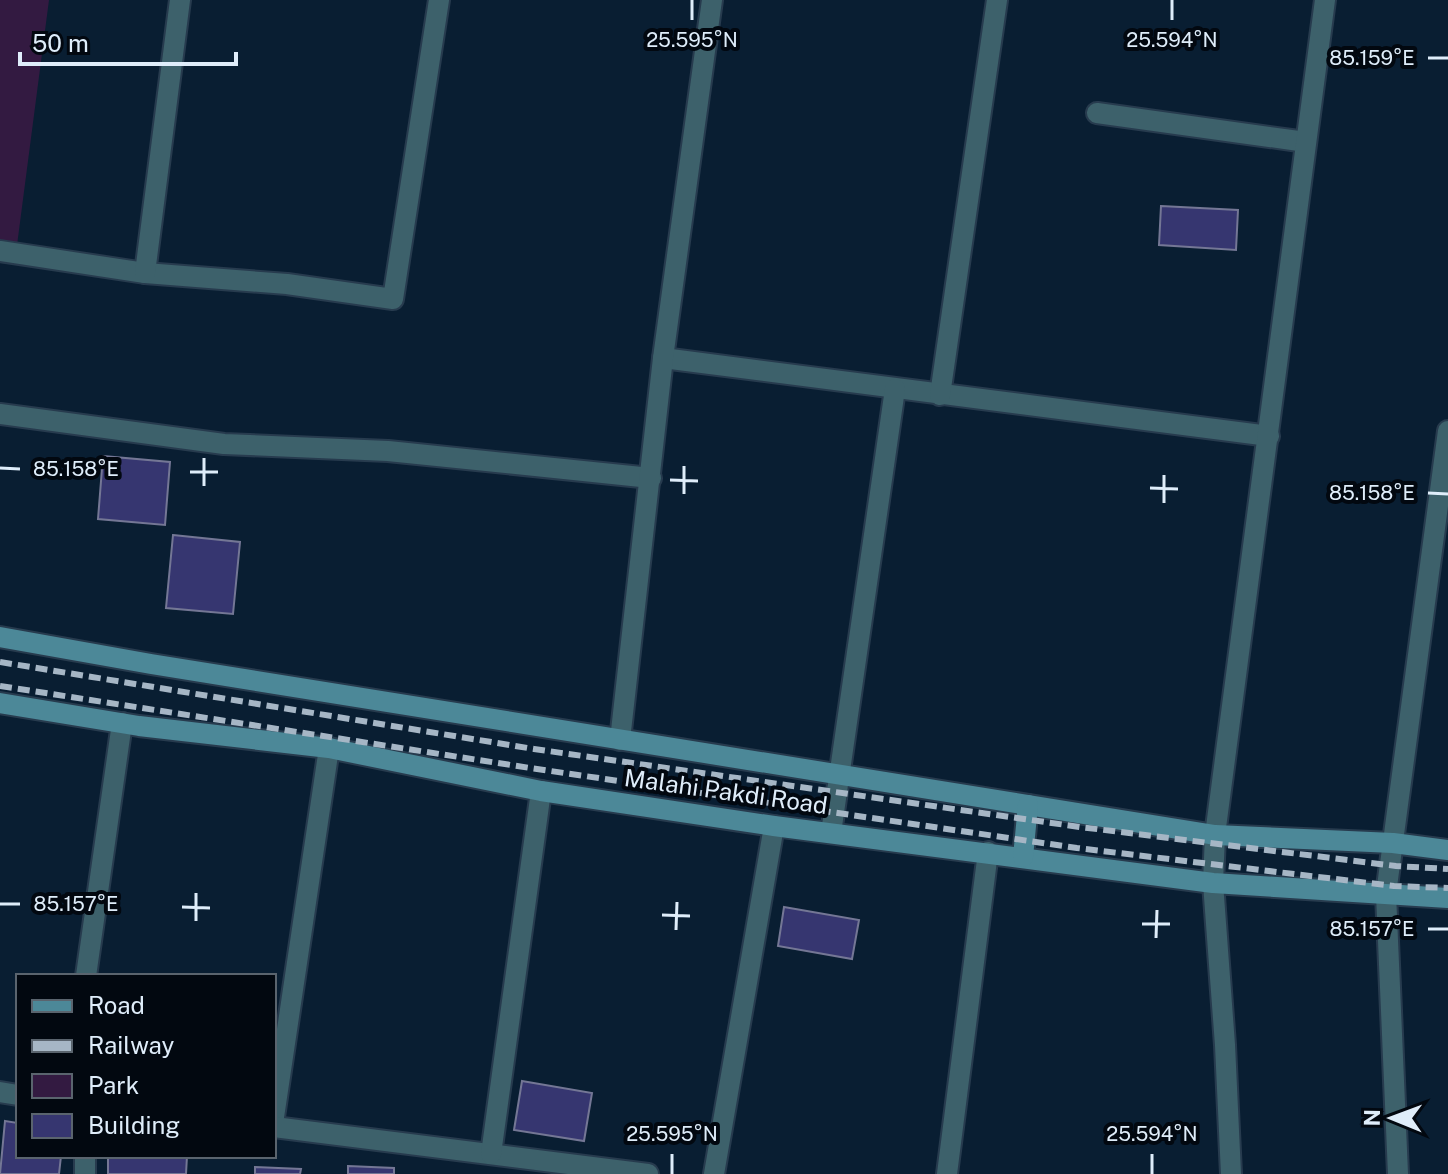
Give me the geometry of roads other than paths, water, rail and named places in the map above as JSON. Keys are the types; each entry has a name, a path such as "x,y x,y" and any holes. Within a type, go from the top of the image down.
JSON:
{"main road":[{"path":"0,637 166,667 1215,835 1393,843 1448,850"},
{"name":"Malahi Pakdi Road","path":"0,703 122,723 329,748 541,791 774,826 1213,883 1448,898"},
{"path":"1023,857 1028,805"}],"street":[{"path":"145,273 180,0"},
{"path":"0,251 145,273 287,284 393,299 439,0"},
{"path":"620,740 663,358 712,0"},
{"path":"940,395 997,0"},
{"path":"1231,1174 1213,883 1215,835 1325,0"},
{"path":"1097,113 1306,142"},
{"path":"663,358 1269,436"},
{"path":"831,833 895,389"},
{"path":"0,414 224,444 388,451 651,478"},
{"path":"1398,1174 1386,894 1448,431"},
{"path":"86,974 122,723"},
{"path":"276,1104 329,748"},
{"path":"491,1154 541,791"},
{"path":"714,1174 774,826"},
{"path":"947,1174 988,852"},
{"path":"276,1127 647,1174"}],"railway":[{"path":"0,662 534,749 1080,827 1396,866 1448,869"},
{"path":"0,686 1077,848 1394,886 1448,888"}]}
